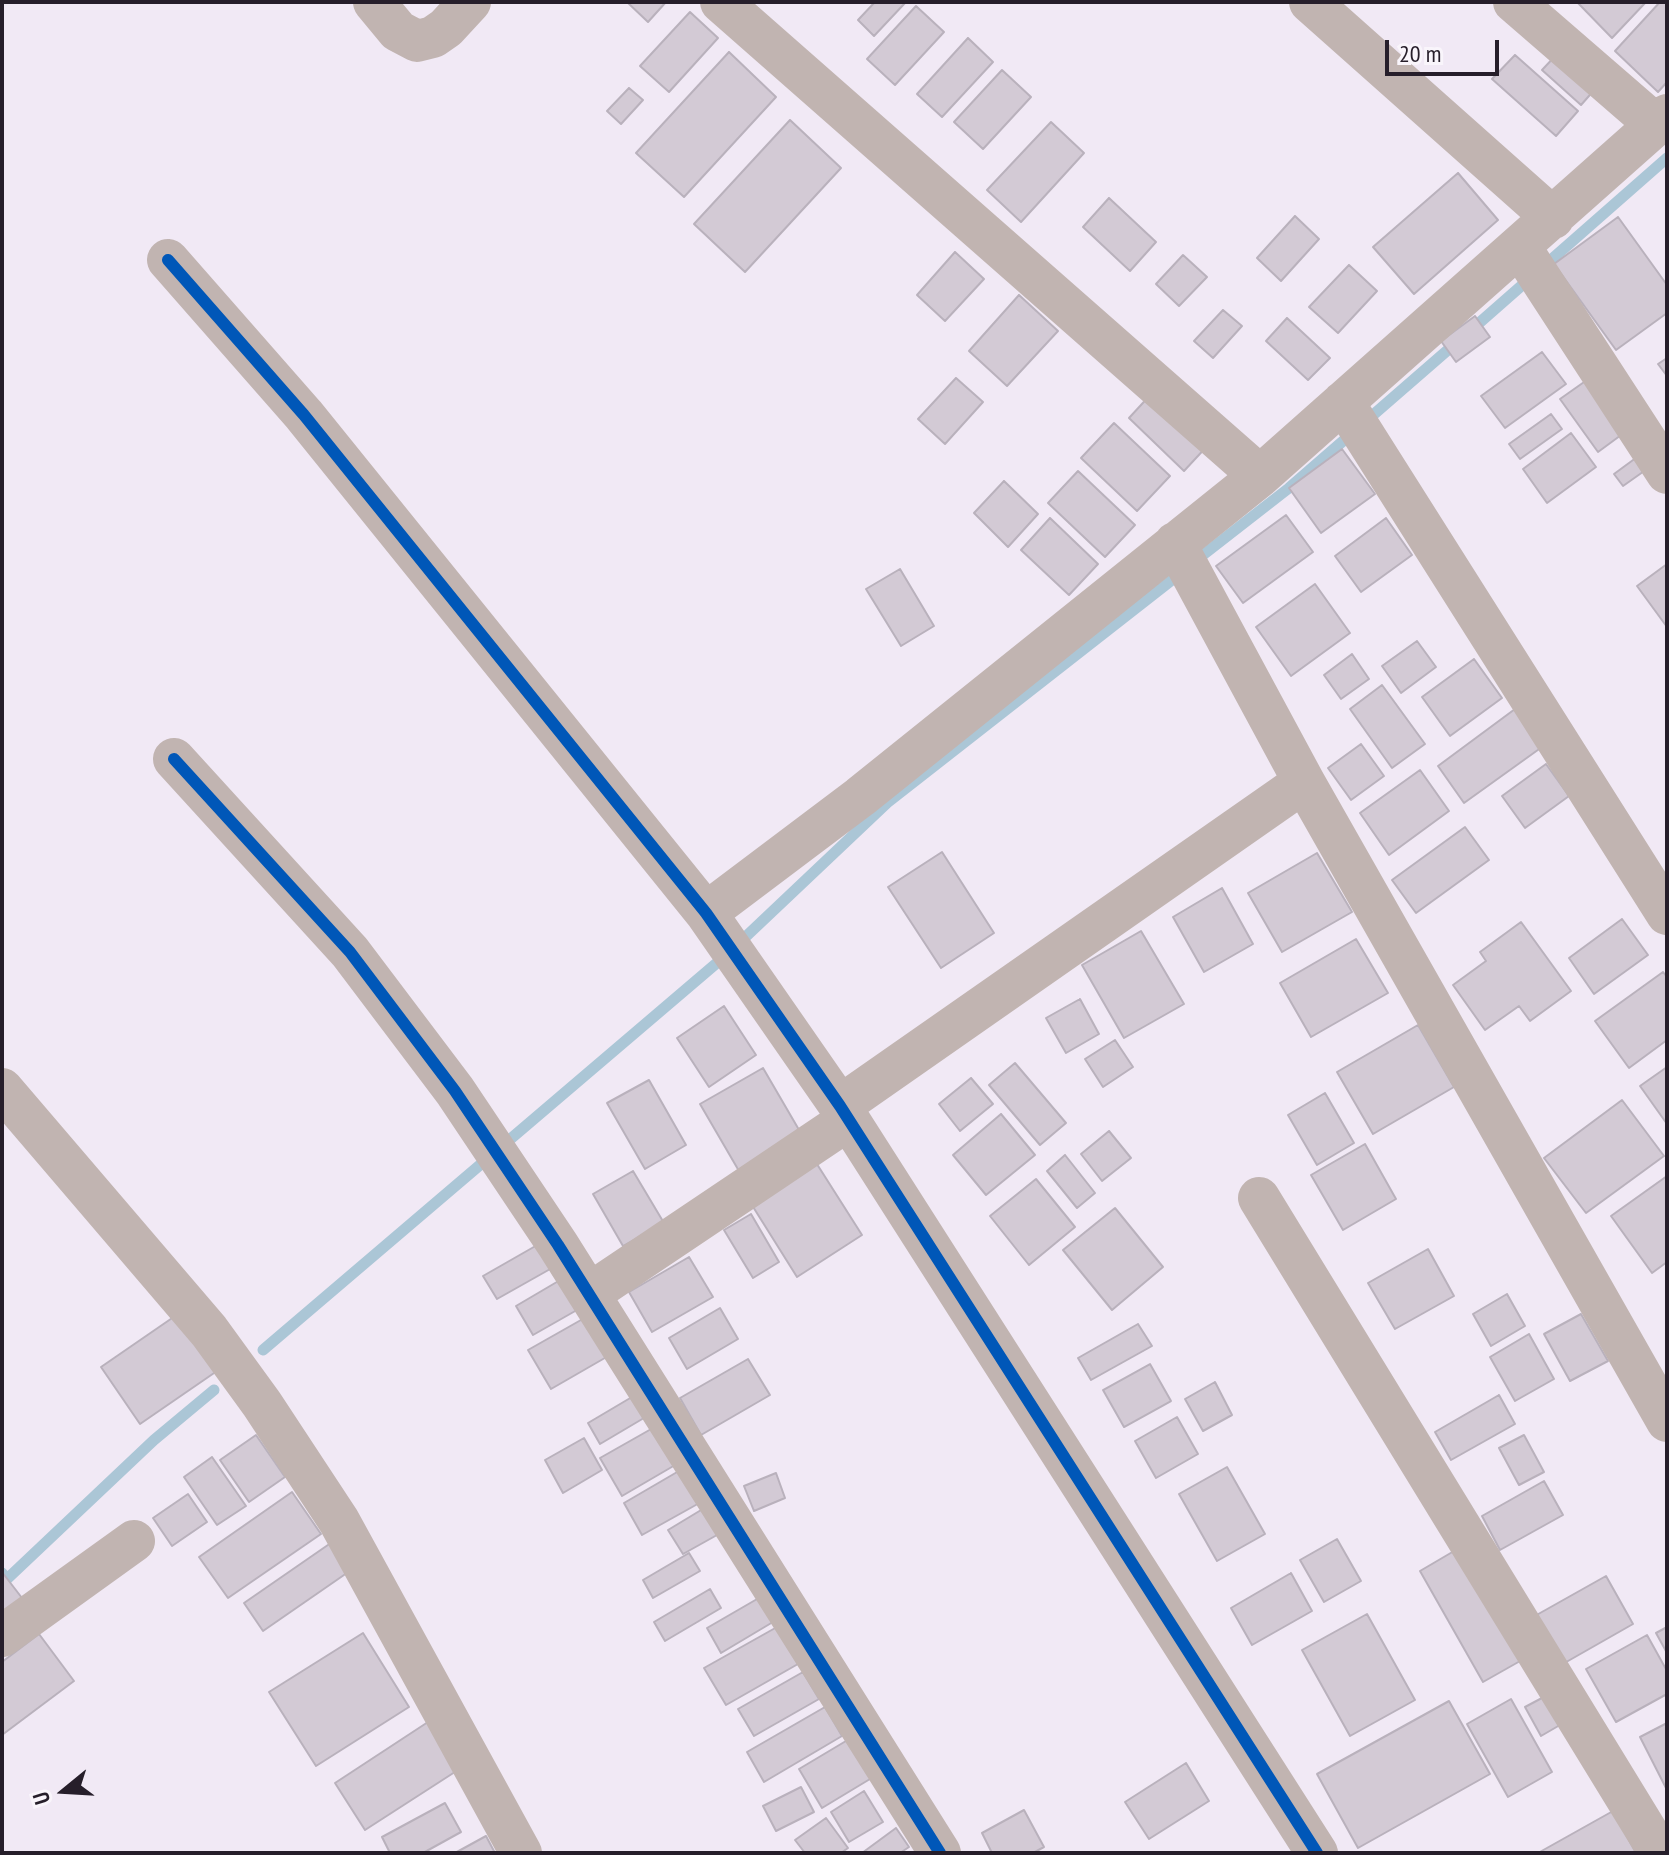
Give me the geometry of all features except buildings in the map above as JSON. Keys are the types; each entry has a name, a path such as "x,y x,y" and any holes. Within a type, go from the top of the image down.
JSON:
{"street":[{"path":"374,2 398,31 417,41 433,37 446,28 470,2"},
{"path":"721,2 1260,476"},
{"path":"1310,2 1553,218"},
{"path":"706,913 860,797 1260,476 1661,120 1514,2"},
{"path":"1520,247 1667,473"},
{"path":"168,260 304,415 706,913 844,1113 1317,1853"},
{"path":"1343,402 1667,914"},
{"path":"1175,543 1304,782 1667,1421"},
{"path":"174,759 350,952 455,1091 589,1294 940,1853"},
{"path":"589,1294 1304,782"},
{"path":"2,1089 209,1331 262,1404 339,1521 521,1853"},
{"path":"1259,1198 1660,1853"},
{"path":"2,1636 134,1541"}],"waterway":[{"path":"1470,331 1667,158"},
{"path":"1194,562 1289,488 1457,342"},
{"path":"738,944 887,803 1181,573"},
{"path":"263,1350 725,956"},
{"path":"2,1573 7,1579 154,1440 214,1390"}],"cycle path":[{"path":"168,260 304,415 706,913 840,1106 1317,1853"},
{"path":"174,759 350,952 455,1091 558,1245 940,1853"}]}
